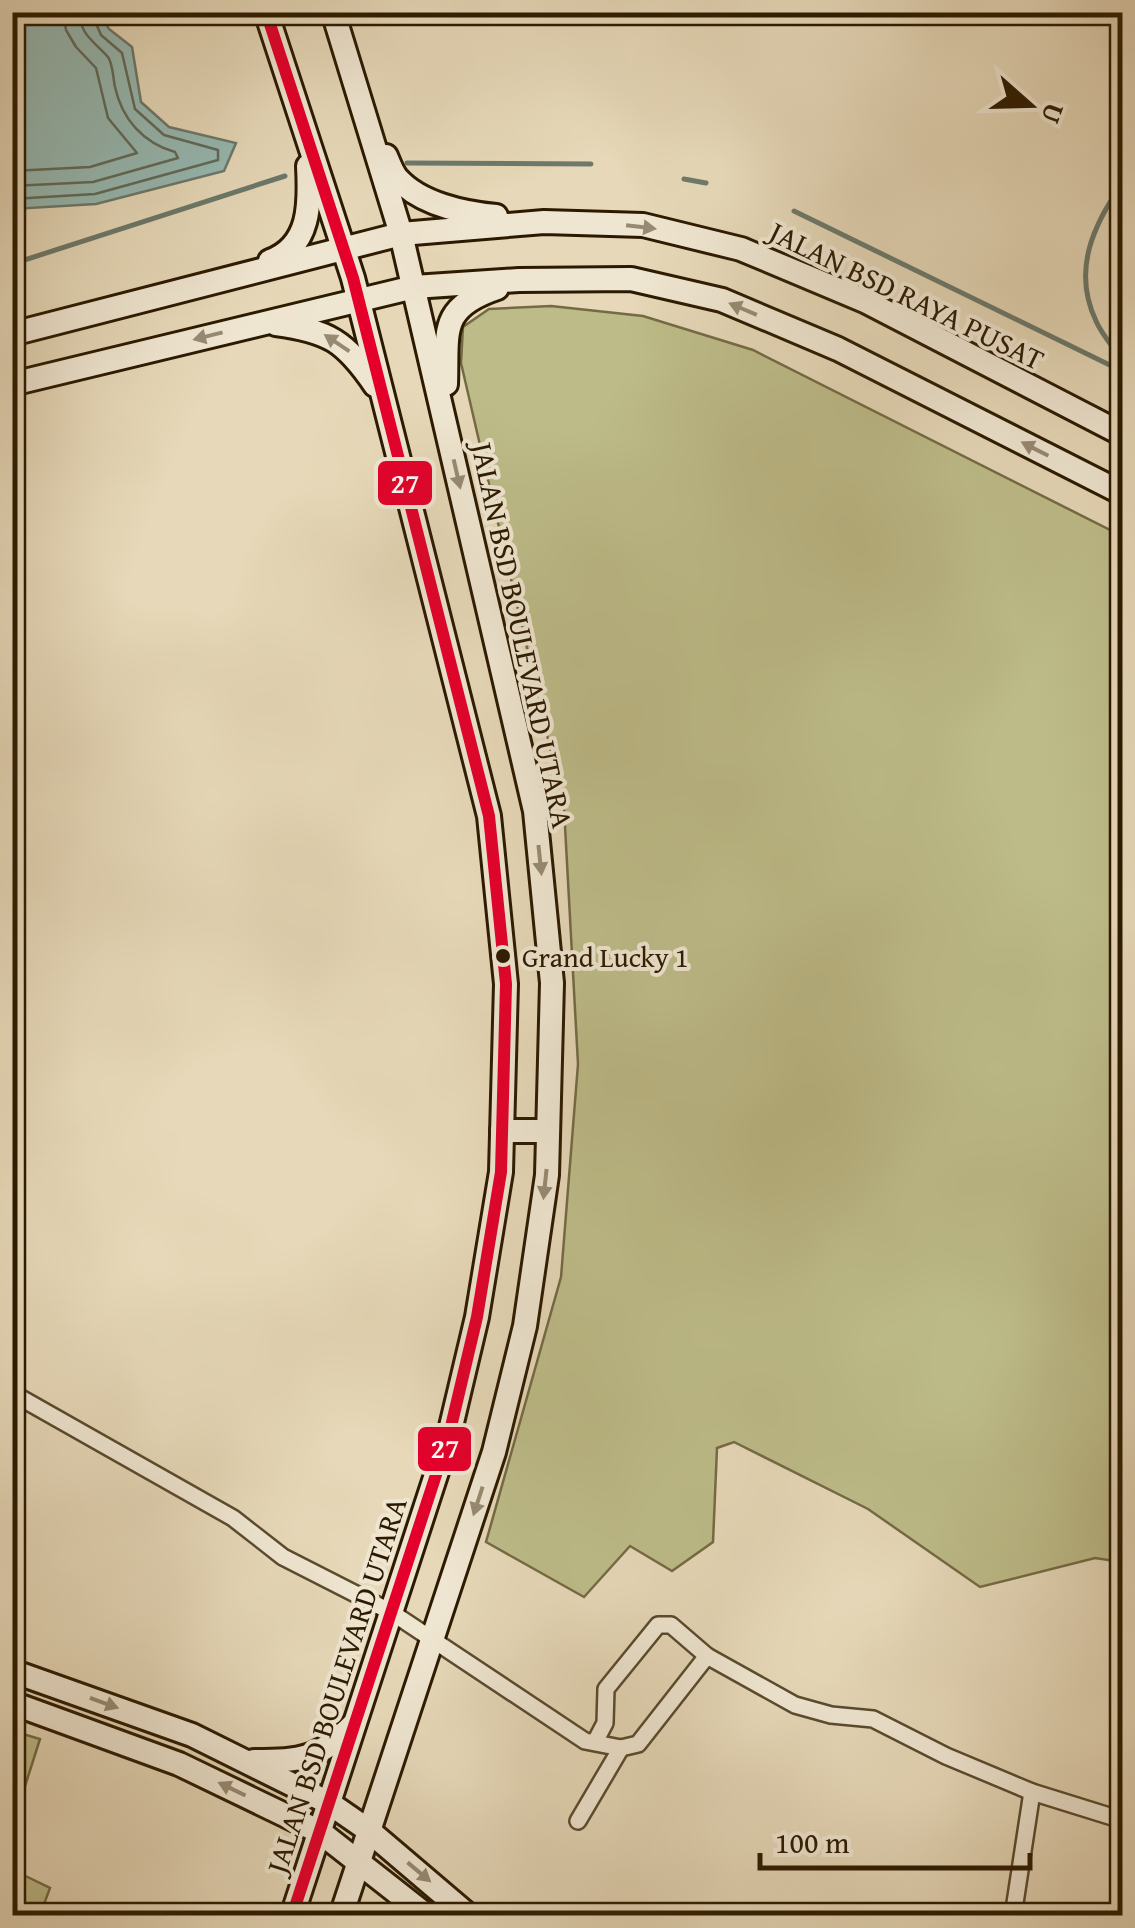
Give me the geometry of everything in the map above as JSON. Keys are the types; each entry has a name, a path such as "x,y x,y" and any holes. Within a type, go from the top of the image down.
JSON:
{"main road":[{"name":"JALAN BSD BOULEVARD UTARA","path":"266,12 344,248 489,816 506,984 501,1172 477,1317 449,1435 292,1916"},
{"name":"JALAN BSD BOULEVARD UTARA","path":"333,12 401,234 535,811 552,983 547,1175 526,1326 494,1452 341,1916"},
{"path":"363,114 398,179 424,196 456,212 544,222"},
{"path":"210,283 284,256 301,234 310,211 307,135"},
{"name":"JALAN BSD RAYA PUSAT","path":"12,334 401,234 544,222 644,225 741,249 865,301 1122,434"},
{"path":"12,384 414,287 519,280 632,279 722,300 838,349 1122,493"},
{"path":"444,418 446,334 455,315 464,302 519,280"},
{"path":"264,322 305,328 338,340 356,357 385,400"},
{"path":"502,1131 548,1131"},
{"path":"12,1670 192,1735 329,1802 470,1916"},
{"path":"12,1703 180,1764 320,1832 427,1916"},
{"path":"245,1762 298,1762 312,1758 355,1724"}],"street":[{"path":"12,1393 234,1518 283,1557 391,1612 585,1741 621,1748 638,1744 707,1656"},
{"path":"596,1742 605,1723 606,1689 658,1625 671,1625 707,1656 795,1705 884,1724 946,1756 1032,1792 1122,1820"},
{"path":"578,1821 621,1748"},
{"path":"1013,1916 1032,1792"}],"shaded area":[{"path":"551,306 643,316 753,350 1122,536 1122,1562 1095,1558 980,1587 868,1509 734,1442 717,1448 713,1542 672,1571 630,1546 584,1597 486,1542 561,1277 578,1064 564,808 461,363 463,327 489,309"},
{"path":"12,1731 40,1739 13,1824"},
{"path":"13,1870 50,1888 40,1915 13,1915"}],"water":[{"path":"13,12 99,13 109,29 132,47 141,102 169,127 236,143 224,171 96,204 13,209"}],"waterway":[{"path":"407,163 591,164"},
{"path":"12,264 285,176"},
{"path":"684,179 706,183"},
{"path":"1122,184 1102,216 1086,266 1089,302 1096,321 1122,360"},
{"path":"794,211 1122,371"}],"transit line":[{"name":"27","path":"266,12 353,278 489,816 506,984 501,1172 477,1317 449,1435 292,1916"}],"place":[{"name":"Grand Lucky 1","path":"503,956"}]}
